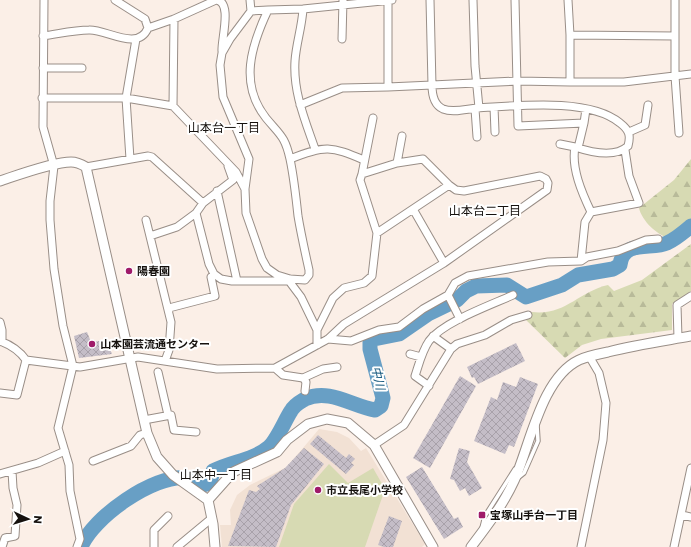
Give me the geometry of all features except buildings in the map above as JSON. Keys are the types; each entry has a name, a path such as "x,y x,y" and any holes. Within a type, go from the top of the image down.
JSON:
{"street":[{"path":"44,0 42,98 43,127 54,166 50,207 54,269 65,341 73,366 58,428 69,465 70,491 80,539 77,547"},
{"path":"114,0 145,19 148,28"},
{"path":"43,36 96,30 115,37 136,39 146,32 148,28 174,19 216,0 220,0 225,10 220,76 223,97 249,159 245,189 246,213 262,259 267,268 273,273 289,280 301,297 317,330"},
{"path":"222,54 230,39 251,11 250,0"},
{"path":"388,0 388,87"},
{"path":"251,11 303,9 343,3 392,0"},
{"path":"430,0 432,93 440,107 448,110 517,105 555,105 586,109 614,117 629,132 630,141 625,150 605,153 560,144"},
{"path":"473,0 477,84 477,137"},
{"path":"515,0 518,126 584,124"},
{"path":"568,0 570,82"},
{"path":"675,0 674,76 679,133"},
{"path":"342,39 343,3"},
{"path":"303,9 295,63 297,92 315,149"},
{"path":"196,213 208,264 214,274 226,281 306,280 309,275 301,236 290,159 284,137 266,118 257,102 250,78 253,47 268,10"},
{"path":"173,106 174,19"},
{"path":"570,35 675,36"},
{"path":"130,159 126,98 136,39"},
{"path":"43,68 82,68"},
{"path":"300,105 342,88 477,84 518,81 624,82 691,74"},
{"path":"42,98 126,98 173,106 236,172 245,189"},
{"path":"629,132 645,125 648,105"},
{"path":"494,107 496,132"},
{"path":"586,109 584,124 573,156 575,168 591,212"},
{"path":"317,344 317,330 327,307 339,290 364,283 372,276 377,233 360,180 373,118"},
{"path":"397,163 402,136"},
{"path":"290,159 315,149 340,149 364,160"},
{"path":"581,261 585,222 591,212 639,203 629,176 625,150"},
{"path":"86,168 148,156 203,203"},
{"path":"26,360 80,367 138,357 217,369 275,368 328,339 344,324 444,263 546,190 548,183 546,179 540,176 464,191 456,190 449,186 423,159 397,163 362,174"},
{"path":"0,181 70,162 79,163 86,168 147,433 157,457 172,475 184,485 208,500 212,518 215,547"},
{"path":"150,236 176,226 196,213 203,203 216,191 233,180 227,163"},
{"path":"377,233 449,186"},
{"path":"216,191 237,281"},
{"path":"413,209 444,263"},
{"path":"146,220 169,308 171,337 169,350 165,361"},
{"path":"328,339 351,341 378,330 399,327 423,309 448,295 455,283 476,273 548,262 581,261 587,258 618,251 630,245 658,239"},
{"path":"169,308 215,296 212,277 214,274"},
{"path":"448,295 460,319"},
{"path":"429,386 415,376 421,356 433,336 460,319 513,295"},
{"path":"678,338 677,305 691,296"},
{"path":"374,445 404,425 451,349 457,344 485,335 511,320 528,315"},
{"path":"0,322 2,330 1,341 21,352 26,360 17,395 0,393"},
{"path":"433,336 451,349"},
{"path":"471,547 495,516 514,482 523,461 536,418 554,385 565,371 577,361 589,356 630,346 691,336"},
{"path":"410,354 421,356"},
{"path":"581,547 602,440 606,403 599,374 589,356"},
{"path":"275,368 283,374 303,378 323,369 337,367"},
{"path":"158,372 168,415 171,415 174,430 196,432"},
{"path":"303,378 306,382 305,390"},
{"path":"144,420 168,415"},
{"path":"208,500 233,472 277,452 287,440 308,424 327,419 348,423 374,445 433,547"},
{"path":"93,461 131,446 140,435 147,433"},
{"path":"0,474 38,463 65,451"},
{"path":"674,547 691,468"},
{"path":"2,547 5,538 15,536 17,505 13,488 12,471"},
{"path":"682,515 691,517"},
{"path":"154,547 154,530 168,516"},
{"path":"177,547 212,518"}],"lane":[{"path":"514,482 524,473 538,441 536,418"},
{"path":"481,535 485,516 512,474 523,461"}],"shaded area":[{"name":"市立長尾小学校","path":"319,429 337,432 349,438 361,451 366,448 425,544 422,547 222,547 220,525 231,525 230,510 237,495 250,485 287,467"}],"green space":[{"path":"691,159 691,220 669,238 655,231 651,227 643,218 639,208 674,180"},
{"path":"691,244 691,291 672,304 672,330 601,339 582,345 565,358 526,320 532,312 544,312 563,307 597,288 608,285 614,291 642,280"},
{"path":"329,464 348,483 373,468 385,489 365,547 279,547 294,504"}],"waterway":[{"name":"中川","path":"81,547 87,536 98,523 111,511 142,490 158,483 173,479 186,478 203,485 208,483 213,471 262,452 275,440 294,407 305,399 314,396 323,396 340,399 375,410 381,406 383,398 370,349 370,342 374,339 399,334 428,314 457,300 466,291 476,286 507,285 526,297 562,285 578,275 613,269 620,265 622,257 632,248 667,243 691,226"}],"place":[{"name":"陽春園","path":"129,271"},
{"name":"山本園芸流通センター","path":"92,344"},
{"name":"市立長尾小学校","path":"318,490"},
{"name":"宝塚山手台一丁目","path":"482,515"}],"district":[{"name":"山本台一丁目","path":"224,128"},
{"name":"山本台二丁目","path":"485,211"},
{"name":"山本中一丁目","path":"216,475"}]}
